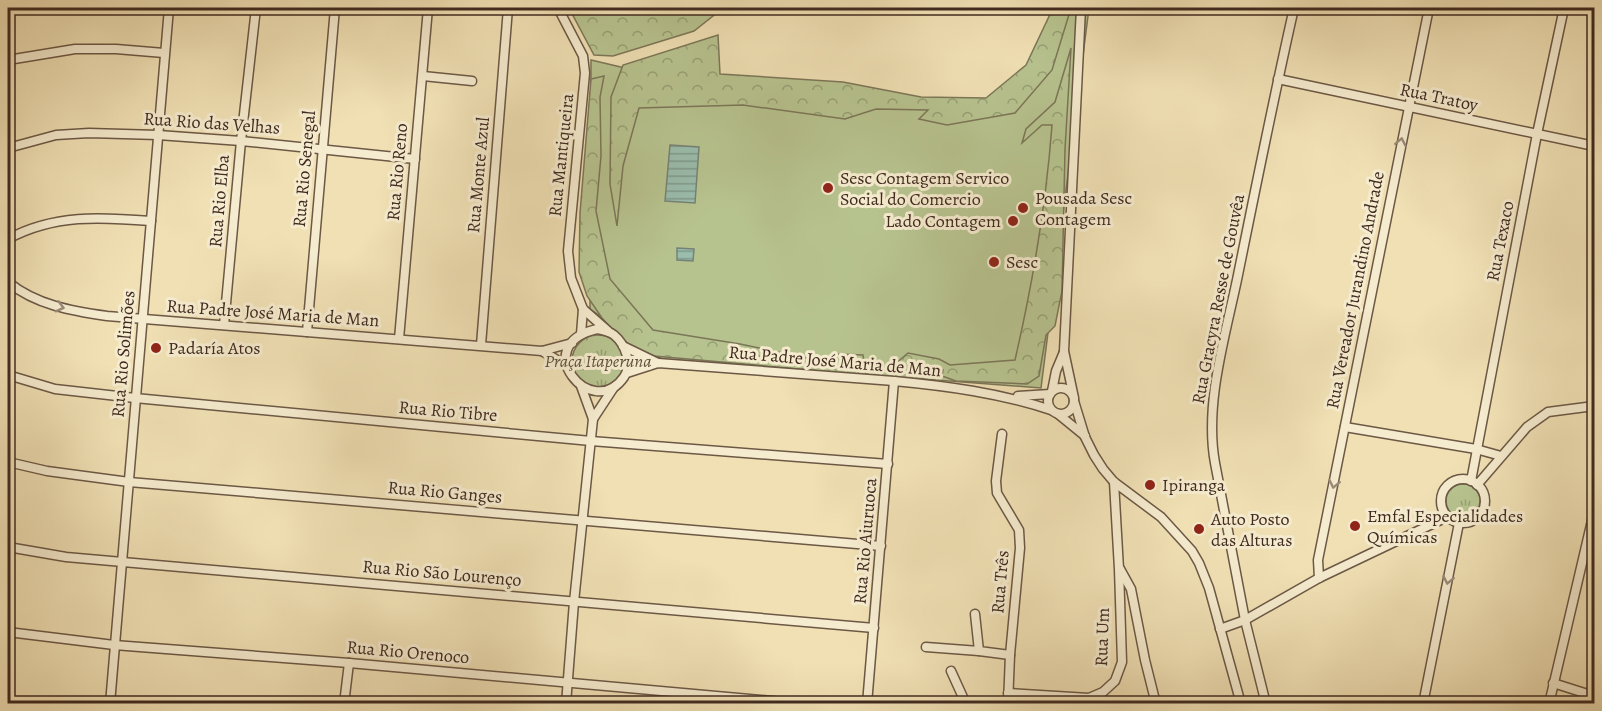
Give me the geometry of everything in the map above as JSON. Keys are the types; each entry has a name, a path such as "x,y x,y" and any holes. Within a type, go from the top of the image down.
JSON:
{"street":[{"name":"Rua Rio Solimões","path":"110,704 169,8"},
{"name":"Rua Rio Elba","path":"224,326 256,8"},
{"name":"Rua Rio Senegal","path":"307,332 321,148 335,8"},
{"name":"Rua Rio Reno","path":"399,339 428,8"},
{"name":"Rua Monte Azul","path":"481,345 508,8"},
{"name":"Rua Mantiqueira","path":"558,8 572,31 585,66 585,89 568,251 571,278 583,309 581,334"},
{"path":"1081,8 1064,351 1074,400 1085,437 1094,455 1114,482 1161,517 1192,551 1209,588 1241,704"},
{"name":"Rua Gracyra Resse de Gouvêa","path":"1266,704 1245,620 1211,444 1220,363 1294,8"},
{"name":"Rua Vereador Jurandino Andrade","path":"1319,578 1318,560 1429,8"},
{"name":"Rua Texaco","path":"1474,483 1476,449 1537,134 1564,8"},
{"path":"8,60 75,49 116,49 164,53"},
{"path":"423,76 472,81"},
{"name":"Rua Tratoy","path":"1278,79 1594,146"},
{"name":"Rua Rio das Velhas","path":"8,148 56,135 89,133 241,141 415,159"},
{"path":"8,239 51,222 95,218 152,221"},
{"name":"Rua Padre José Maria de Man","path":"8,282 20,292 44,303 74,311 142,320 542,351 572,343"},
{"name":"Rua Mantiqueira","path":"583,309 608,331"},
{"path":"566,704 593,419 581,386 568,372 566,356 572,343 581,334 597,329 614,335 623,346 628,361 627,373 593,419"},
{"name":"Rua Padre José Maria de Man","path":"623,346 658,363 930,384 1008,397 1054,412 1085,437"},
{"name":"Rua Padre José Maria de Man","path":"542,351 567,366"},
{"path":"1064,351 1048,403 1054,412 1069,412 1074,400"},
{"name":"Rua Padre José Maria de Man","path":"627,373 658,363"},
{"name":"Rua Rio Tibre","path":"8,375 55,389 135,398 591,441 888,464"},
{"name":"Rua Rio Aiuruoca","path":"867,704 894,381"},
{"path":"581,386 593,390 616,386"},
{"path":"1051,392 1056,389 1066,389 1074,400"},
{"name":"Rua Padre José Maria de Man","path":"1008,397 1051,392"},
{"path":"1474,483 1527,427 1548,412 1594,406"},
{"path":"1346,427 1476,449 1501,456"},
{"name":"Rua Três","path":"1002,434 996,480 997,492 1018,530 1020,548 1008,704"},
{"name":"Rua Rio Ganges","path":"8,462 47,471 129,482 881,546"},
{"path":"1458,480 1474,483 1484,497 1482,511 1473,521 1459,523 1447,517 1441,505 1443,492 1458,480"},
{"name":"Rua Um","path":"1008,693 1089,698 1103,692 1115,681 1122,662 1114,482"},
{"path":"1549,704 1594,512"},
{"path":"1220,629 1245,620 1319,578 1447,517"},
{"path":"1423,704 1459,523"},
{"name":"Rua Rio São Lourenço","path":"8,547 66,557 874,628"},
{"path":"1119,568 1131,589 1156,704"},
{"path":"975,614 978,651"},
{"name":"Rua Rio Orenoco","path":"8,632 114,645 349,663 806,704"},
{"path":"926,646 1010,655"},
{"path":"344,704 349,663"},
{"path":"951,671 966,704"},
{"path":"1553,683 1594,696"}],"green space":[{"path":"569,8 723,8 694,31 613,56 594,55"},
{"path":"1053,8 1071,8 1052,70 1015,113 947,125 919,119 928,110 876,109 845,119 743,105 639,108 623,166 617,226 610,184 611,97 623,65 718,35 720,74 843,82 921,97 986,98 1026,65"},
{"name":"Sesc Contagem Servico Social do Comercio","path":"1063,8 1089,8 1041,388 662,359 590,309 591,60 714,89 972,108 1043,63"},
{"path":"1071,48 1065,149 1062,291 1055,326 1046,335 1039,376 1027,384 956,381 942,376 943,370 930,374 893,374 894,365 908,353 939,359 950,365 1015,360 1038,243 1052,125 1042,125 1022,143 1026,129 1055,102"},
{"path":"604,76 600,97 601,156 596,211 610,279 653,330 740,344 806,358 831,360 837,354 863,355 866,375 654,356 627,345 602,318 587,296 579,272 580,213 591,79"},
{"name":"Praça Itaperuna","path":"593,335 603,335 617,342 624,361 617,380 603,387 593,387 583,383 576,376 572,366 572,356 576,346 583,339"},
{"path":"1463,484 1475,489 1480,501 1475,513 1463,518 1451,513 1446,501 1451,489"}],"shaded area":[{"path":"670,145 699,147 695,203 665,201"},
{"path":"677,248 694,249 693,261 677,260"}],"place":[{"name":"Sesc Contagem Servico Social do Comercio","path":"828,188"},
{"name":"Pousada Sesc Contagem","path":"1023,208"},
{"name":"Lado Contagem","path":"1013,221"},
{"name":"Sesc","path":"994,262"},
{"name":"Padaría Atos","path":"156,348"},
{"name":"Ipiranga","path":"1150,485"},
{"name":"Emfal Especialidades Químicas","path":"1355,526"},
{"name":"Auto Posto das Alturas","path":"1199,529"}]}
